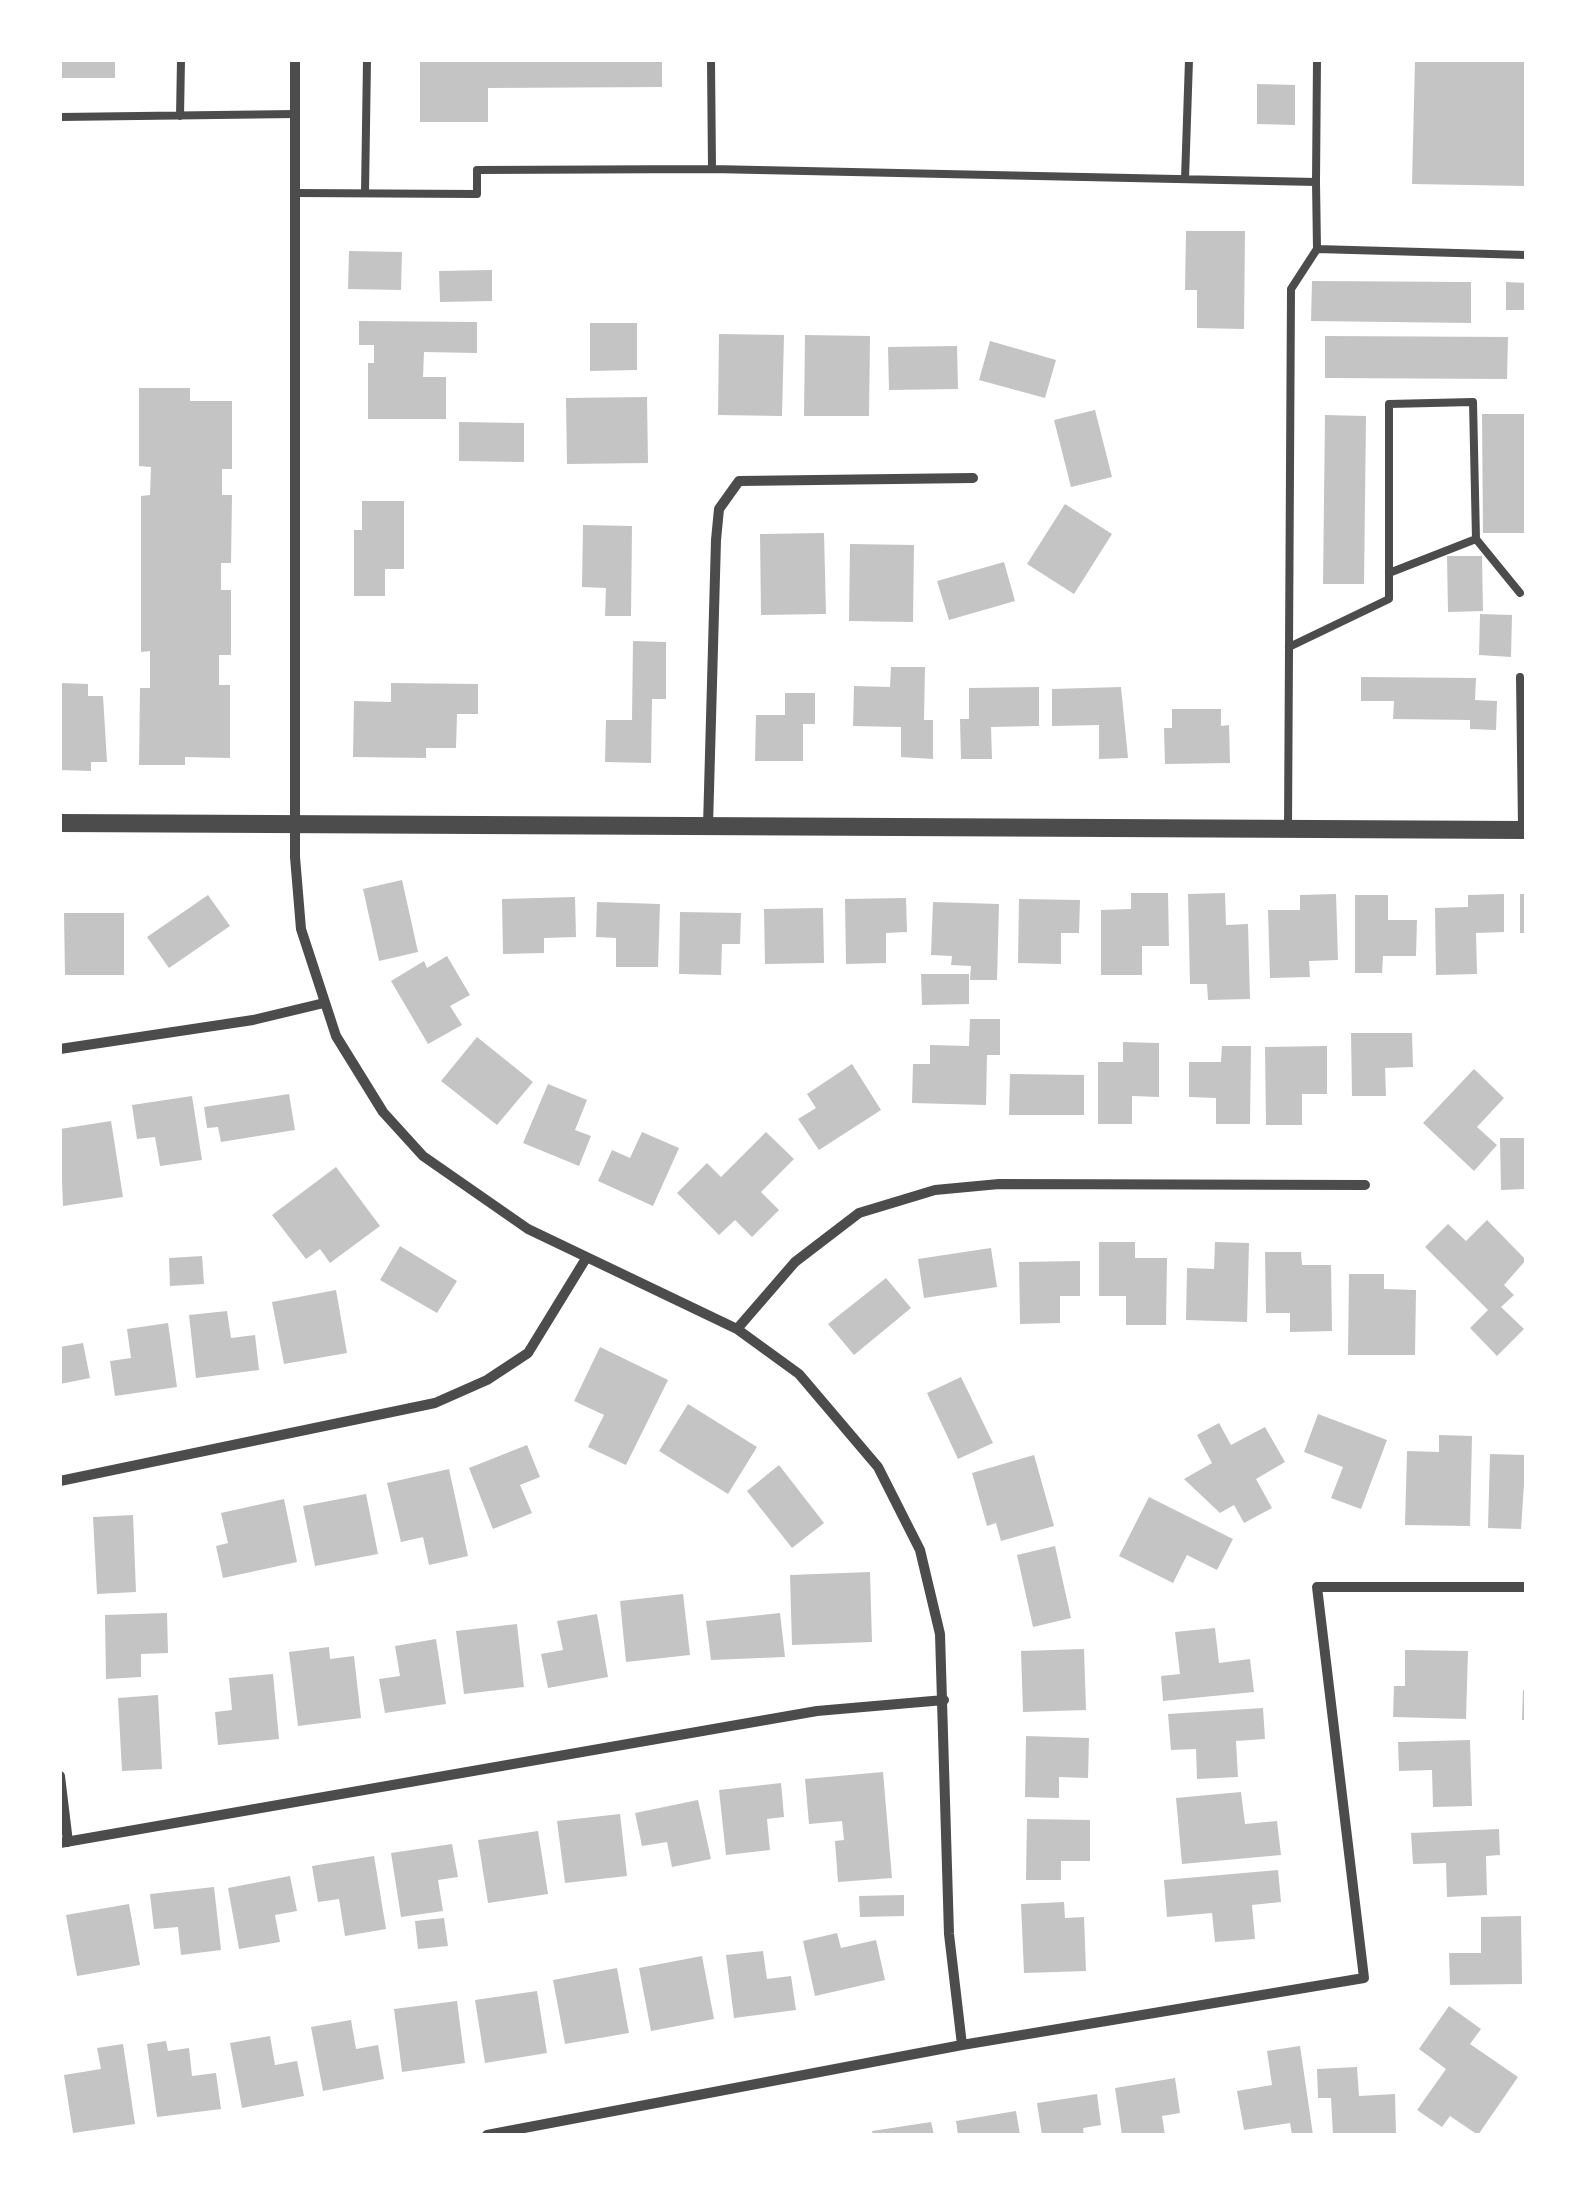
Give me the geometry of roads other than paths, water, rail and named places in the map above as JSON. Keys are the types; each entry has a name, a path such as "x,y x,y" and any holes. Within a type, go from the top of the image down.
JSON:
{"street":[{"path":"295,60 294,824 302,929 324,1003 336,1036 383,1112 424,1156 476,1197 585,1260 737,1329 799,1374 878,1468 920,1550 940,1634 948,1934 962,2045"},
{"path":"708,826 716,540 720,509 738,481 973,478"},
{"path":"60,823 1524,830"},
{"path":"60,1049 253,1020 324,1003"},
{"path":"737,1329 795,1262 859,1213 936,1190 999,1184 1364,1185"},
{"path":"60,1481 435,1403 487,1380 528,1353 585,1260"},
{"path":"488,2135 962,2045 1364,1978 1317,1586 1526,1587"},
{"path":"60,1776 64,1842 817,1711 944,1700"}],"lane":[{"path":"180,116 181,60"},
{"path":"365,193 367,60"},
{"path":"710,60 712,168"},
{"path":"1185,179 1189,60"},
{"path":"1288,829 1291,289 1317,248 1317,60"},
{"path":"60,117 295,114"},
{"path":"295,193 477,194 478,170 712,168 1316,182"},
{"path":"1317,248 1526,255"},
{"path":"1289,648 1389,599 1389,404 1473,402 1476,539 1520,593"},
{"path":"1389,572 1476,539"},
{"path":"1520,676 1524,830"}]}
